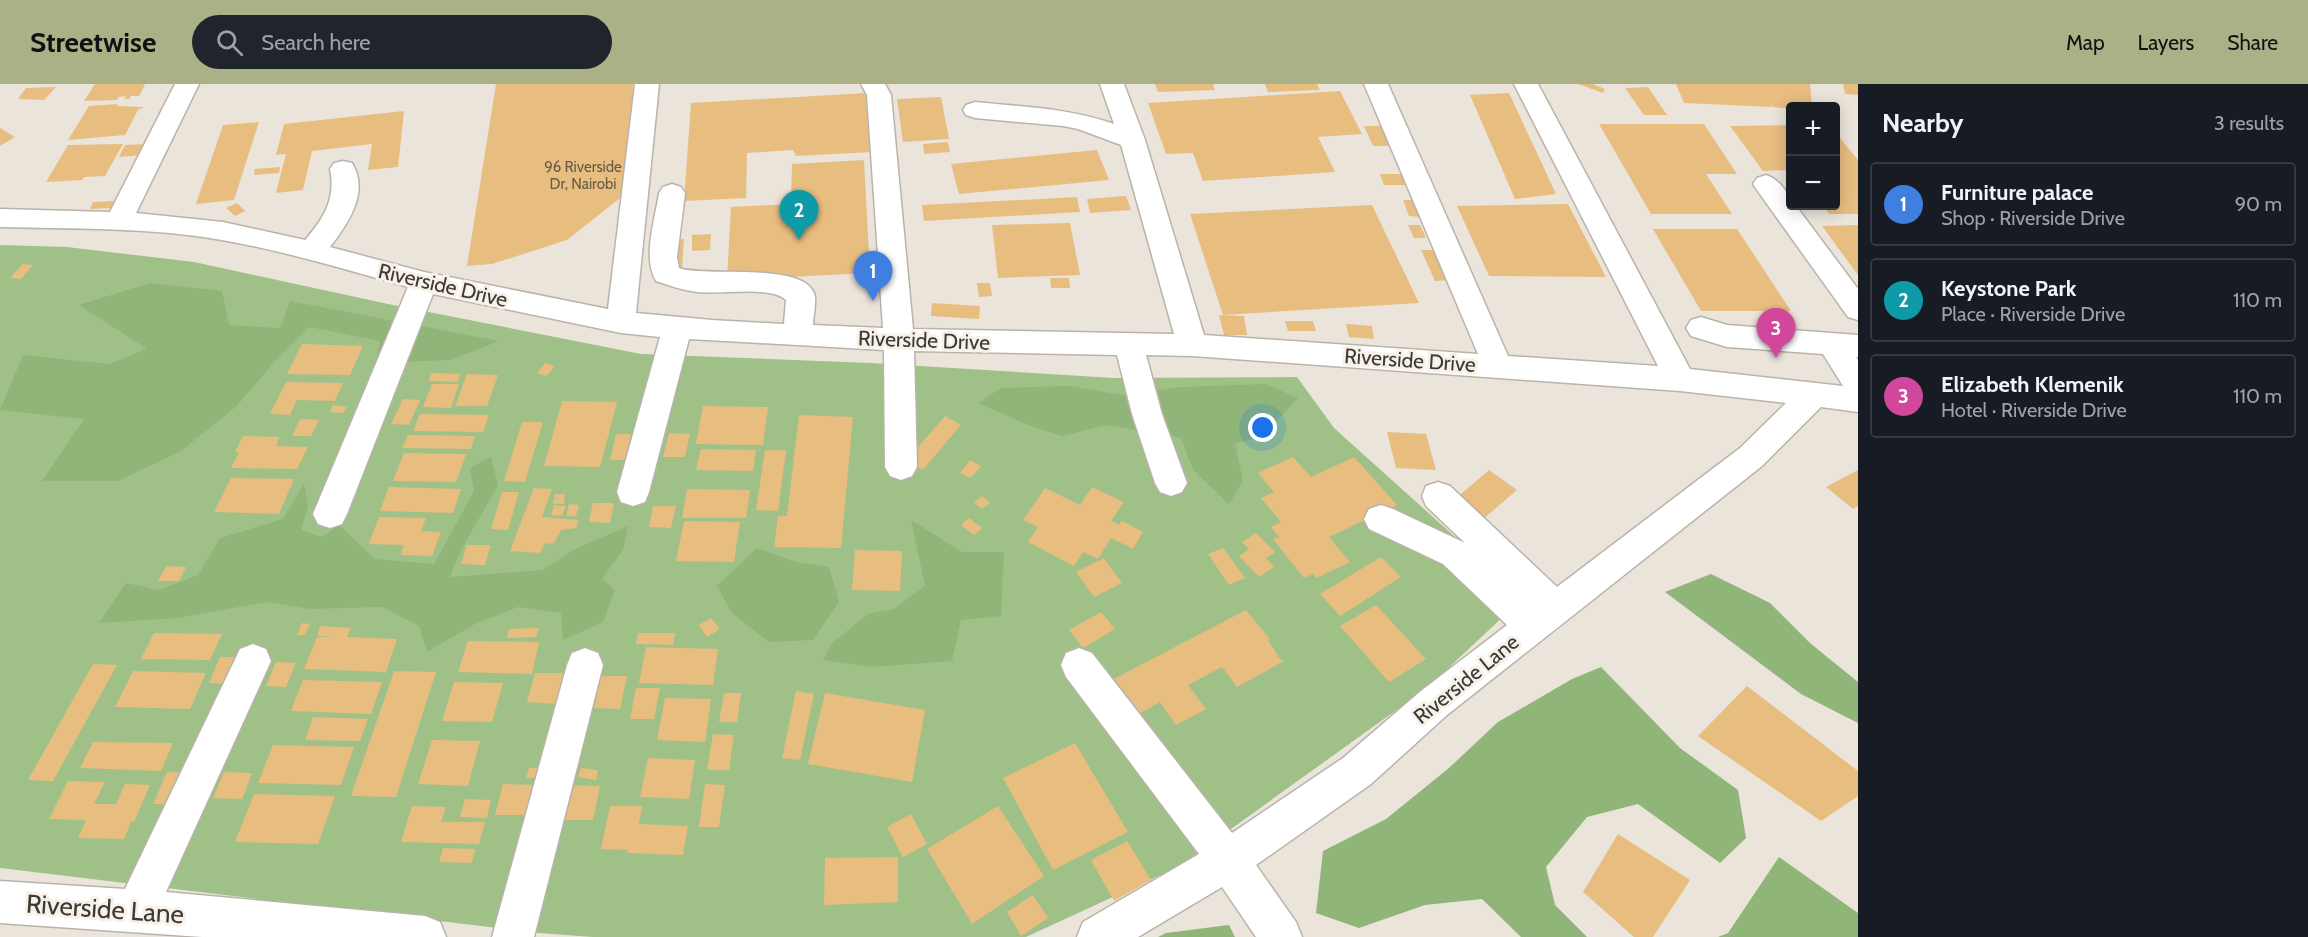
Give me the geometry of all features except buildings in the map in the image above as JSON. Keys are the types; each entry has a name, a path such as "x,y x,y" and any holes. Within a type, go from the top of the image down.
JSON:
{"street":[{"path":"119,221 187,84"},
{"path":"621,322 647,84"},
{"path":"873,84 879,95 898,340 902,467"},
{"path":"1113,84 1132,140 1191,345"},
{"path":"1376,84 1498,366"},
{"path":"1526,84 1680,379"},
{"path":"975,110 1084,122 1132,140"},
{"path":"311,251 336,221 343,204 347,183 343,169"},
{"path":"1766,184 1858,310"},
{"path":"672,193 663,257 666,274 678,281 693,284 766,282 789,285 801,296 796,335"},
{"name":"Riverside Drive","path":"0,218 119,221 223,231 311,251 424,282 621,322 677,328 898,340 1191,345 1680,379 1858,400"},
{"path":"330,514 424,282"},
{"path":"633,492 677,328"},
{"path":"1701,328 1727,336 1845,345 1858,385"},
{"path":"1129,344 1138,389 1171,483"},
{"name":"Riverside Lane","path":"1098,937 1228,860 1357,771 1434,703 1751,458 1814,395"},
{"path":"1438,496 1544,617"},
{"path":"1381,519 1455,554 1544,617"},
{"path":"136,910 253,661"},
{"path":"513,937 585,665"},
{"path":"1079,665 1228,860 1281,937"},
{"name":"Riverside Lane","path":"0,902 136,910 425,937"}],"green space":[{"path":"0,245 67,247 194,262 388,304 641,354 871,363 1114,378 1297,377 1334,428 1523,598 1427,688 1178,867 1026,937 593,937 539,933 0,868"},
{"path":"150,283 222,291 229,325 280,328 290,301 499,341 451,360 376,363 380,341 309,327 273,363 237,406 181,451 118,481 42,481 84,419 0,410 23,355 109,364 147,349 79,305"},
{"path":"1265,384 1298,398 1262,436 1235,444 1243,481 1229,504 1193,470 1181,438 1107,425 1062,436 1030,426 978,403 1001,388 1069,386 1123,395 1181,387"},
{"path":"491,457 498,485 466,542 450,577 543,570 575,549 628,526 623,550 602,579 615,590 603,622 563,640 561,613 518,607 475,624 427,652 419,626 382,607 310,609 268,602 177,618 99,623 126,583 159,590 198,575 220,538 283,519 304,484 308,506 301,530 322,537 339,525 375,559 434,564 474,491 470,468"},
{"path":"911,520 962,552 1004,552 1001,616 961,620 952,661 871,667 823,660 833,642 868,614 894,609 925,586"},
{"path":"757,548 796,562 829,567 839,602 813,640 769,642 732,613 717,586"},
{"path":"1711,574 1770,603 1810,643 1858,682 1858,723 1801,694 1665,592"},
{"path":"1601,667 1680,748 1738,790 1746,838 1720,863 1638,804 1587,817 1546,867 1555,905 1587,937 1521,937 1482,899 1425,905 1359,928 1316,913 1323,851 1386,819 1449,768 1498,722 1572,679"},
{"path":"1779,857 1858,913 1858,937 1718,937 1728,933"},
{"path":"1229,925 1235,937 1158,937 1166,933"}],"place":[{"name":"Keystone Park","path":"799,240"},
{"name":"Furniture palace","path":"873,301"},
{"name":"Elizabeth Klemenik","path":"1776,358"}]}
